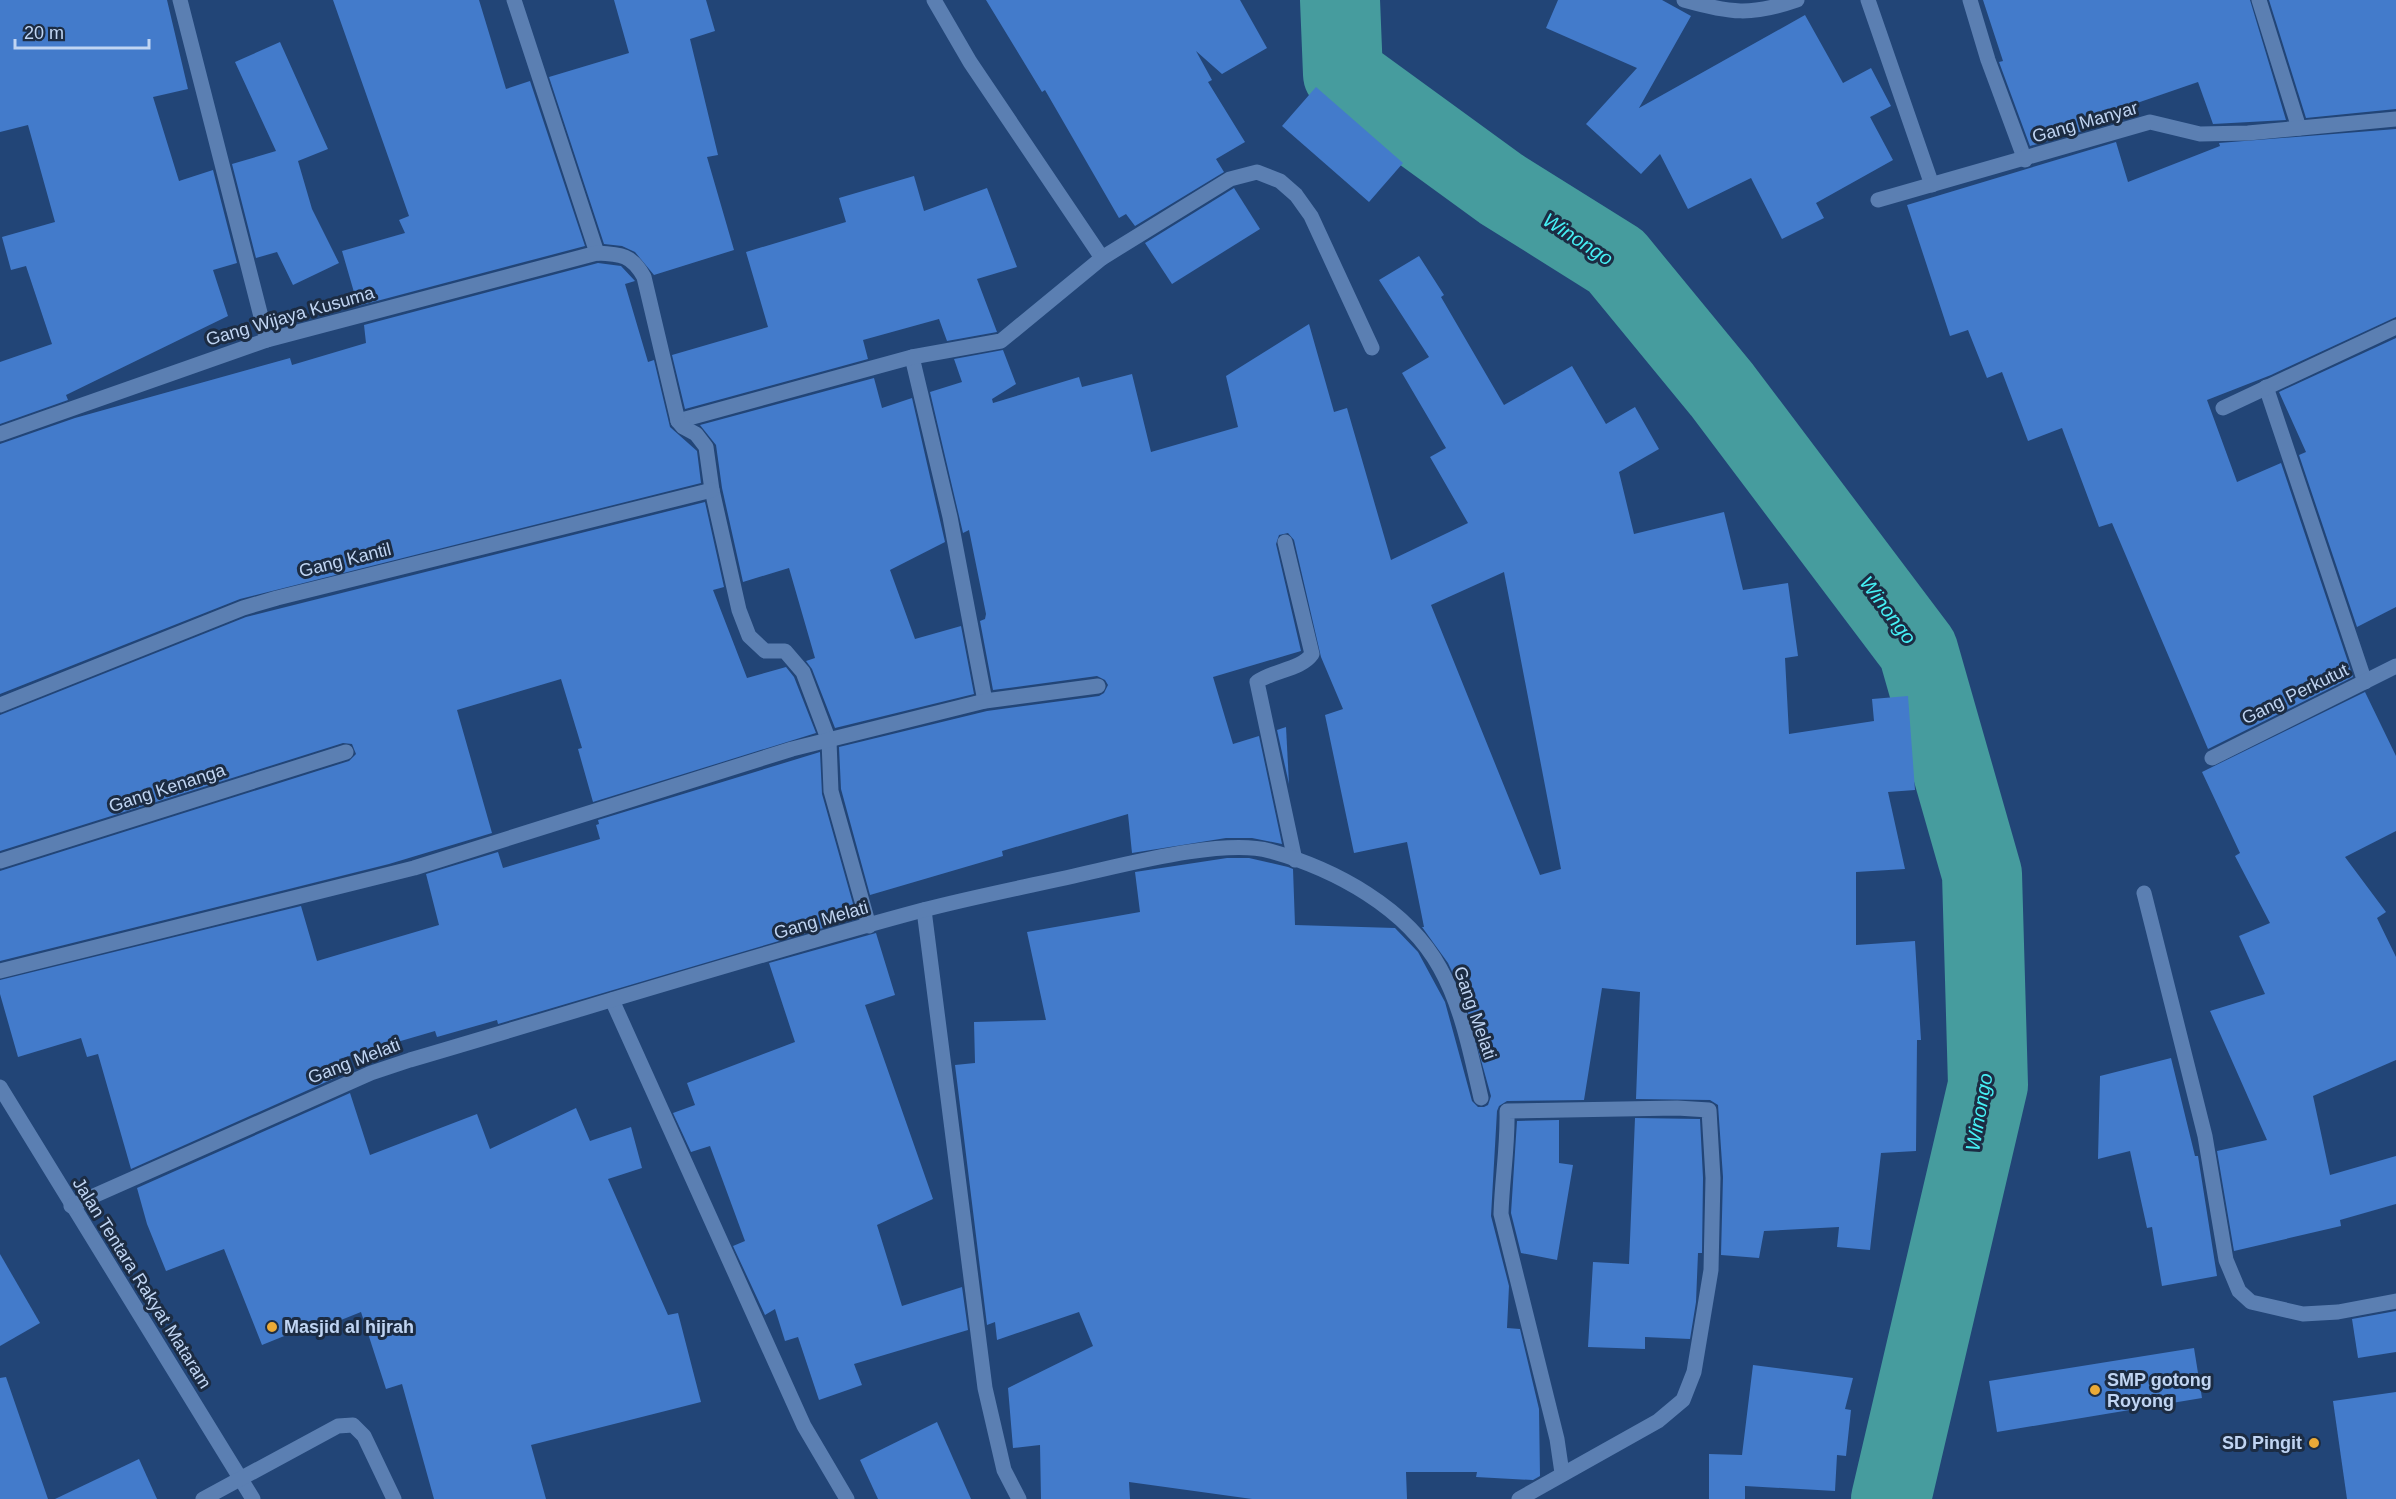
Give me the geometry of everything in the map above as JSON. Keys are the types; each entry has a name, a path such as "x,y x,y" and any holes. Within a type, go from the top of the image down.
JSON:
{"street":[{"path":"180,0 267,340"},
{"path":"514,0 597,253 617,254 636,262 644,277 678,421 683,428 696,434 706,447 712,490 739,610 749,636 765,651 785,651 802,672 828,741 831,791 869,926"},
{"path":"934,0 970,62 1102,258"},
{"path":"1684,0 1716,10 1747,13 1797,0"},
{"path":"1868,0 1932,185"},
{"name":"Gang Manyar","path":"1970,0 1988,60 2025,160 2150,122 2200,134 2396,119"},
{"path":"2259,0 2299,128"},
{"path":"1878,200 2025,160"},
{"path":"678,421 912,357 1001,341 1102,258 1230,179 1246,173 1265,174 1280,181 1296,195 1311,216 1372,348"},
{"name":"Gang Wijaya Kusuma","path":"0,434 267,340 597,253"},
{"path":"2223,408 2396,327"},
{"path":"912,357 950,517 985,701"},
{"path":"2266,387 2365,682"},
{"name":"Gang Kantil","path":"0,705 254,605 304,590 712,490"},
{"path":"1285,542 1312,654 1307,660 1267,674 1257,682 1295,860"},
{"name":"Gang Perkutut","path":"2212,758 2396,666"},
{"path":"0,971 414,868 780,753 985,701 1098,686"},
{"name":"Gang Kenanga","path":"0,861 346,752"},
{"name":"Gang Melati","path":"71,1206 371,1073 612,1000 924,910 1126,865 1212,849 1268,850 1332,874 1374,899 1411,927 1424,943 1447,983 1467,1040 1481,1098"},
{"path":"2144,893 2205,1136 2226,1260 2239,1291 2251,1302 2303,1314 2338,1312 2396,1300"},
{"path":"924,910 985,1388 1004,1470 1019,1499"},
{"path":"612,1000 804,1426 847,1499"},
{"name":"Jalan Tentara Rakyat Mataram","path":"0,1087 253,1499"},
{"path":"1519,1499 1658,1421 1677,1407 1688,1392 1694,1372 1711,1270 1713,1178 1708,1110 1677,1107 1507,1111 1508,1149 1502,1181 1501,1214 1557,1439 1562,1473"},
{"path":"203,1499 338,1426 353,1425 363,1436 394,1499"}],"building":[{"path":"0,0 167,0 188,89 153,97 179,181 213,170 237,263 213,270 228,316 66,395 68,400 0,424 0,362 52,344 26,266 11,270 2,237 55,222 28,125 0,132"},
{"path":"333,0 479,0 506,89 530,81 585,246 358,306 342,251 405,233 399,220 409,216"},
{"path":"614,0 706,0 715,31 690,39 718,155 707,157 734,250 654,275 635,252 622,246 604,244 549,77 629,53"},
{"path":"986,0 1240,0 1267,48 1222,74 1196,51 1212,80 1208,82 1245,142 1216,159 1224,172 1135,226 1126,214 1119,218 1045,90 1042,92"},
{"path":"1558,0 1662,0 1691,16 1639,108 1805,15 1843,83 1871,68 1891,106 1870,117 1893,160 1816,203 1824,218 1782,239 1751,178 1688,209 1660,154 1641,174 1586,124 1637,68 1546,28"},
{"path":"1983,0 2250,0 2286,120 2213,124 2198,82 2108,113 2111,123 2030,146 1999,62 2003,61"},
{"path":"2269,0 2396,0 2396,109 2306,118"},
{"path":"280,42 328,149 298,161 312,209 339,263 293,285 277,252 256,258 232,164 276,151 235,62"},
{"path":"1316,87 1403,163 1369,202 1282,126"},
{"path":"2396,129 2396,317 2271,375 2207,400 2237,482 2281,463 2353,677 2208,749 2112,523 2099,527 2062,428 2028,441 2002,372 1987,378 1968,330 1950,336 1907,205 2116,142 2128,182 2220,146 2219,143"},
{"path":"914,176 924,211 987,188 1017,267 977,279 997,332 947,341 939,319 863,340 868,359 685,409 672,355 768,327 746,252 846,222 839,198"},
{"path":"1234,188 1260,229 1172,284 1145,243"},
{"path":"1419,256 1444,295 1441,297 1504,405 1572,366 1606,424 1635,407 1659,449 1619,472 1634,534 1724,512 1743,590 1788,583 1798,656 1785,658 1789,734 1874,721 1872,699 1908,696 1915,790 1888,792 1905,869 1856,872 1856,945 1915,941 1921,1040 1917,1040 1916,1151 1881,1153 1870,1250 1837,1247 1839,1227 1764,1231 1759,1258 1721,1255 1723,1177 1718,1105 1710,1100 1636,1099 1640,992 1602,988 1584,1100 1507,1101 1499,1106 1497,1111 1491,1216 1509,1286 1507,1328 1520,1329 1539,1409 1540,1476 1533,1480 1476,1477 1477,1472 1406,1472 1407,1499 1252,1499 1129,1482 1130,1499 1041,1499 1040,1445 1013,1448 1008,1388 1093,1346 1079,1312 997,1340 995,1322 987,1325 955,1065 975,1063 974,1022 1046,1020 1027,932 1140,912 1135,872 1227,858 1249,858 1288,867 1293,869 1295,925 1395,928 1418,952 1445,1002 1472,1101 1478,1107 1484,1107 1488,1105 1491,1096 1463,995 1448,963 1422,927 1424,927 1407,842 1354,853 1325,715 1343,709 1321,657 1294,540 1288,533 1279,535 1276,544 1301,651 1213,677 1233,744 1259,736 1282,844 1252,838 1226,838 1132,853 1128,814 1002,851 1003,856 870,895 841,789 839,747 987,711 1099,696 1104,693 1108,685 1105,680 1097,676 993,690 980,621 985,619 986,614 969,530 963,533 930,392 962,382 954,359 1003,350 1016,384 992,399 993,403 1079,377 1082,387 1132,374 1151,452 1238,427 1226,376 1309,324 1334,412 1347,408 1391,560 1468,523 1430,457 1446,448 1402,373 1429,357 1379,280","holes":["1504,572 1561,869 1540,875 1431,605"]},
{"path":"598,263 621,266 635,281 625,284 648,362 654,360 670,427 697,451 701,483 240,599 0,694 0,444 75,418 290,358 292,365 366,343 364,325"},
{"path":"2396,338 2396,607 2357,627 2299,455 2306,452 2279,392"},
{"path":"874,378 882,408 912,398 945,542 890,570 915,639 961,626 974,694 835,728 812,669 806,661 815,658 789,568 743,582 722,488 716,445 700,425"},
{"path":"705,502 724,587 713,590 747,678 786,667 794,677 816,733 593,802 578,749 582,748 561,679 457,710 492,833 389,864 0,961 0,871 349,761 356,754 352,744 343,743 0,851 0,715 246,617"},
{"path":"2365,692 2396,756 2396,831 2345,857 2386,912 2377,918 2396,957 2396,1060 2313,1096 2330,1175 2396,1156 2396,1204 2340,1220 2341,1226 2234,1251 2217,1151 2267,1140 2210,1011 2265,994 2239,936 2270,923 2235,856 2240,853 2202,772"},
{"path":"1286,727 1289,784 1277,730"},
{"path":"820,752 822,794 857,918 498,1024 497,1020 437,1037 435,1031 339,1059 344,1074 131,1169 98,1054 87,1057 81,1038 18,1057 0,994 0,980 301,906 317,961 439,925 426,874 498,852 503,868 600,839 596,825 599,824 598,820"},
{"path":"876,933 895,995 865,1005 933,1199 877,1225 902,1306 962,1287 968,1330 854,1364 862,1385 819,1400 798,1337 785,1341 775,1309 765,1315 733,1246 745,1241 710,1146 691,1152 673,1113 695,1105 687,1083 795,1042 769,963"},
{"path":"2171,1058 2195,1156 2198,1156 2217,1276 2162,1286 2152,1227 2147,1228 2130,1151 2098,1159 2100,1076"},
{"path":"350,1093 370,1155 477,1114 490,1149 576,1108 590,1141 631,1127 642,1168 608,1179 668,1315 678,1313 701,1402 531,1445 546,1499 434,1499 402,1384 386,1389 361,1312 326,1326 324,1320 262,1345 224,1249 166,1271 147,1224 137,1188"},
{"path":"1635,1118 1700,1119 1703,1178 1702,1253 1698,1253 1696,1302 1690,1339 1645,1337 1645,1349 1588,1347 1593,1262 1629,1264"},
{"path":"1559,1120 1559,1163 1573,1165 1557,1260 1521,1253 1511,1213 1517,1121"},
{"path":"0,1254 40,1323 0,1346"},
{"path":"2396,1311 2396,1352 2358,1358 2352,1319"},
{"name":"SMP gotong Royong","path":"2194,1348 2202,1398 1997,1432 1989,1381"},
{"path":"1753,1365 1853,1378 1845,1409 1851,1410 1846,1456 1837,1455 1835,1491 1745,1486 1745,1499 1709,1499 1709,1454 1742,1455"},
{"path":"6,1377 48,1499 0,1499 0,1378"},
{"path":"2396,1392 2396,1499 2347,1499 2333,1401"},
{"path":"937,1422 971,1499 878,1499 860,1460"},
{"path":"139,1459 157,1499 55,1499"}],"waterway":[{"name":"Winongo","path":"1340,0 1343,74 1501,189 1616,261 1722,390 1918,650 1982,874 1988,1085 1891,1499"}],"place":[{"name":"Masjid al hijrah","path":"272,1327"},
{"name":"SMP gotong Royong","path":"2095,1390"},
{"name":"SD Pingit","path":"2314,1443"}]}
